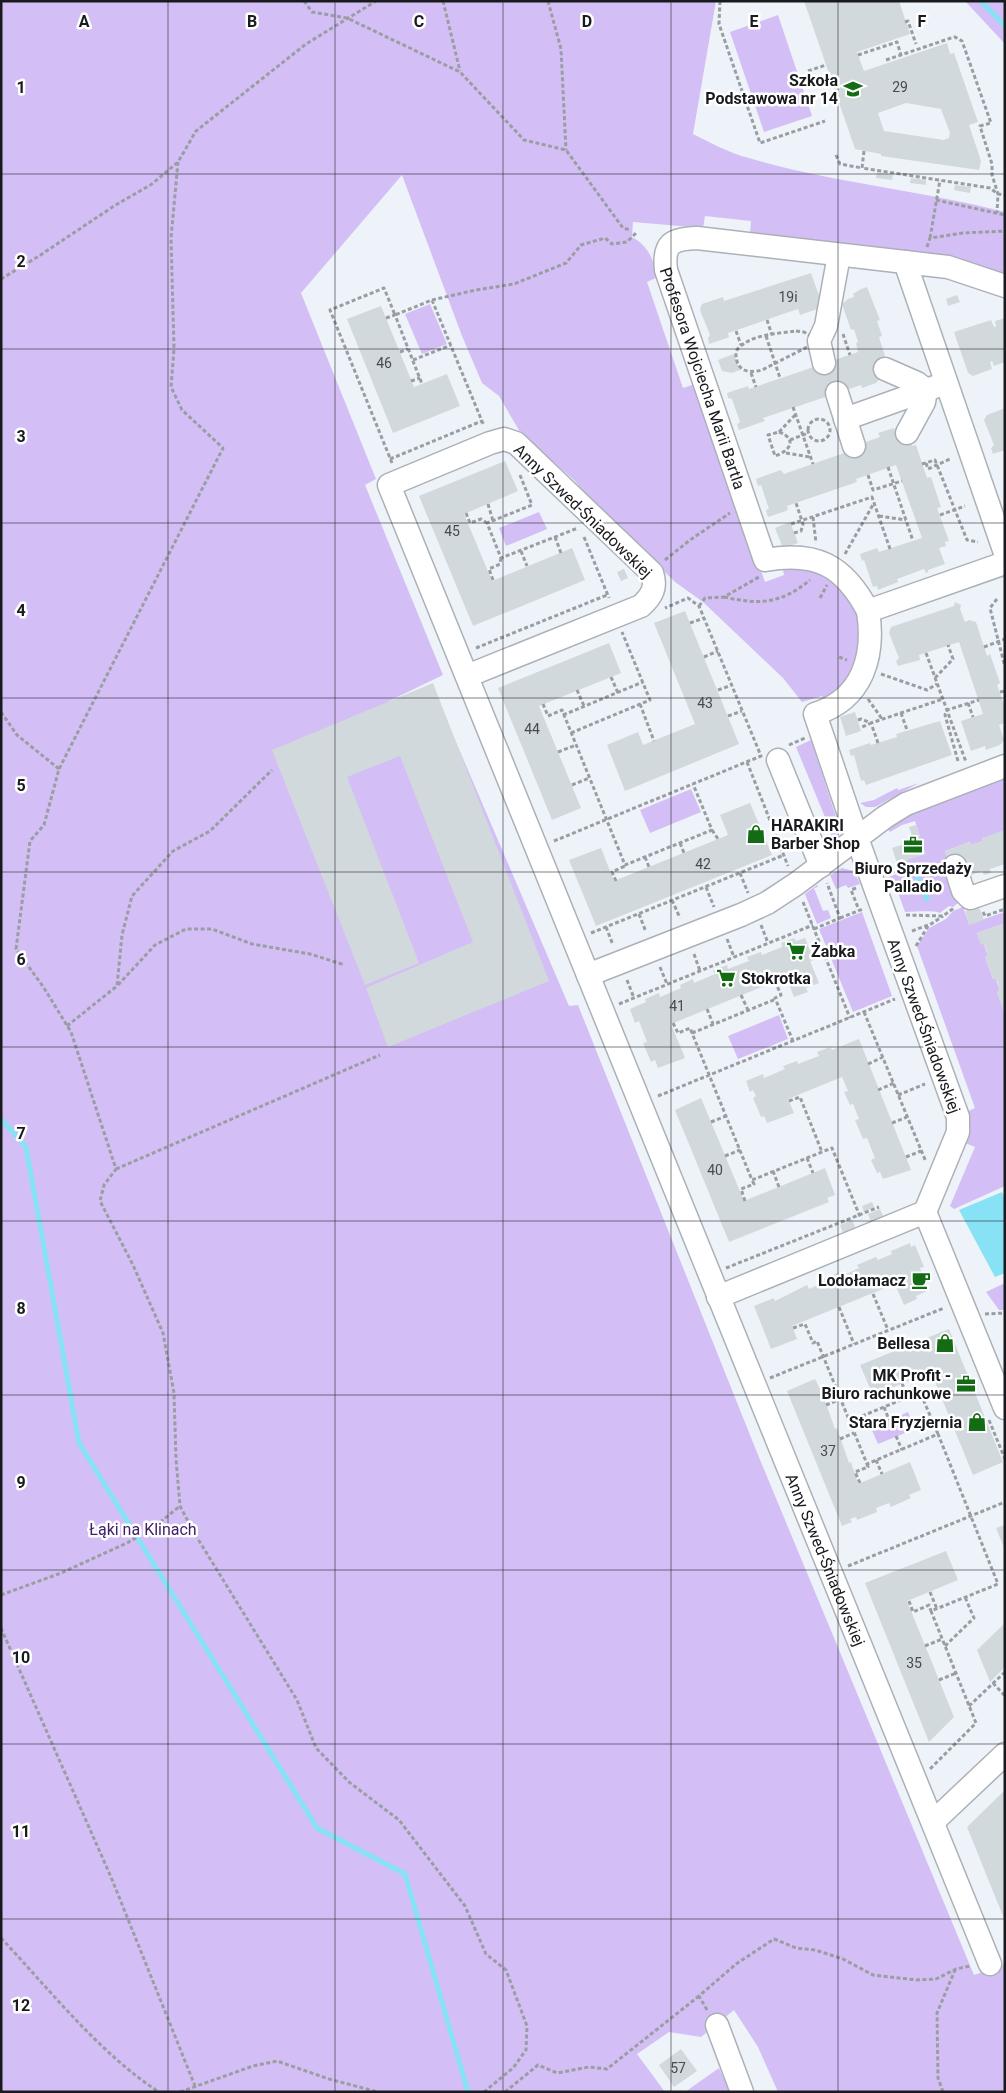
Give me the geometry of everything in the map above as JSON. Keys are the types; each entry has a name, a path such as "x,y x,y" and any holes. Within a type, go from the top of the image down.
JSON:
{"street":[{"name":"Profesora Wojciecha Marii Bartla","path":"765,560 666,270 664,256 670,245 679,238 697,238 948,267 1005,286"},
{"path":"824,363 820,341 826,326 840,255"},
{"path":"913,263 936,387 1005,553"},
{"path":"885,369 917,383 936,387"},
{"path":"846,419 936,387"},
{"path":"907,433 924,402 936,387"},
{"path":"837,393 854,446"},
{"name":"Anny Szwed-Śniadowskiej","path":"467,676 641,606 653,592 655,581 652,573 516,443 504,439 490,442 389,485 990,1964"},
{"path":"765,560 798,557 817,561 836,570 849,581 868,611 871,631 870,651 866,668 847,696 834,707 815,714 858,838"},
{"path":"868,611 1005,563"},
{"path":"778,760 821,866"},
{"path":"588,975 767,903 821,866 885,816 906,804 1005,766"},
{"name":"Anny Szwed-Śniadowskiej","path":"858,838 958,1117 958,1132 925,1212"},
{"path":"955,866 963,891 970,898 1005,886"},
{"path":"718,1297 925,1212 1005,1408"},
{"path":"932,1822 1005,1754"},
{"path":"716,2025 742,2092"}],"path":[{"path":"304,1 312,12 347,18 460,72 524,140 566,150"},
{"path":"1,279 114,206 152,184 178,162 196,131 306,44 376,1"},
{"path":"443,1 460,72"},
{"path":"548,1 561,50 566,150 623,228 630,230"},
{"path":"720,1 720,24 760,144 825,121"},
{"path":"906,22 908,21 916,44"},
{"path":"886,60 951,38 962,41 991,123 980,126 992,164 992,175 998,194 997,212"},
{"path":"858,55 897,42 901,55"},
{"path":"808,71 826,65"},
{"path":"862,168 864,151"},
{"path":"836,155 840,164 990,188 998,194 1005,195"},
{"path":"116,1169 71,1032 44,988 16,949 30,841 44,825 58,769 223,448 182,410 171,387 174,349 171,238 178,162"},
{"path":"913,263 930,238 940,180"},
{"path":"936,200 1005,215"},
{"path":"930,238 963,233 1005,231"},
{"path":"386,318 432,300 514,284 566,263 581,245 605,238 612,244 627,242 637,232"},
{"path":"399,480 330,310 384,288 422,384"},
{"path":"432,300 490,442"},
{"path":"767,320 772,335"},
{"path":"841,329 850,355"},
{"path":"736,330 741,345"},
{"path":"804,332 820,341 775,364 751,373 743,371 739,366 736,352 741,345 766,336 804,332"},
{"path":"766,336 780,378"},
{"path":"413,360 451,345"},
{"path":"400,352 408,349"},
{"path":"751,373 756,386"},
{"path":"411,381 420,378"},
{"path":"793,408 813,464"},
{"path":"779,432 796,414"},
{"path":"815,420 826,422 829,427 829,432 822,440 811,438 808,434 808,428 815,420"},
{"path":"390,459 482,422"},
{"path":"786,453 790,447 790,440 786,434 779,432 768,435 775,456 786,453 810,458"},
{"path":"790,440 808,434"},
{"path":"924,464 928,469 950,460"},
{"path":"936,466 967,540 978,542"},
{"path":"888,467 913,541"},
{"path":"487,523 532,505 518,471"},
{"path":"868,475 873,490 872,497 890,549"},
{"path":"873,490 902,480"},
{"path":"791,524 872,497"},
{"path":"652,573 668,557 690,540 745,502"},
{"path":"794,533 801,531 802,521 796,503"},
{"path":"852,541 874,503"},
{"path":"488,504 493,521"},
{"path":"940,515 966,506"},
{"path":"466,513 470,523 482,519 487,523 501,558 500,564 489,569 493,580"},
{"path":"879,516 906,520"},
{"path":"813,517 817,547"},
{"path":"501,558 584,524"},
{"path":"571,733 650,700 580,527"},
{"path":"555,537 561,553"},
{"path":"521,551 527,566"},
{"path":"724,597 758,579 765,560"},
{"path":"700,606 705,598 724,597 747,602 766,602 795,591 817,573"},
{"path":"469,651 607,595"},
{"path":"553,841 761,756 700,606 688,598 663,609"},
{"path":"997,599 990,608 1005,667"},
{"path":"690,623 704,618"},
{"path":"984,647 1005,639"},
{"path":"935,678 953,659 948,645"},
{"path":"704,657 718,651"},
{"path":"926,653 968,768"},
{"path":"611,677 618,692"},
{"path":"894,678 927,690 937,684"},
{"path":"563,714 643,682"},
{"path":"718,690 732,685"},
{"path":"578,690 584,706"},
{"path":"1000,692 1005,691"},
{"path":"866,697 882,719"},
{"path":"860,728 942,699"},
{"path":"947,710 978,700"},
{"path":"968,703 973,717"},
{"path":"543,704 548,716 562,710 624,865"},
{"path":"640,704 654,741"},
{"path":"947,710 945,714 958,761"},
{"path":"728,716 742,711"},
{"path":"1,712 18,735 58,769"},
{"path":"901,713 907,730"},
{"path":"858,720 861,719 871,723 878,743"},
{"path":"558,752 576,744"},
{"path":"747,762 850,1018"},
{"path":"117,986 122,935 132,896 173,851 210,831 272,770"},
{"path":"572,786 590,778"},
{"path":"693,784 712,830 714,829 718,839"},
{"path":"616,881 612,872 624,865 712,830"},
{"path":"680,843 684,853"},
{"path":"593,933 784,856"},
{"path":"645,857 649,867"},
{"path":"821,866 840,918"},
{"path":"740,873 750,898"},
{"path":"706,887 709,894"},
{"path":"672,900 676,908"},
{"path":"602,1011 768,943 862,909"},
{"path":"912,931 932,923 953,909"},
{"path":"639,914 642,923"},
{"path":"906,915 943,916"},
{"path":"758,919 768,943"},
{"path":"915,953 920,937 932,923"},
{"path":"606,927 609,936"},
{"path":"67,1026 117,986 155,945 186,930 212,929 252,944 310,954 345,965"},
{"path":"725,933 734,957"},
{"path":"691,946 700,971"},
{"path":"656,959 667,984"},
{"path":"624,972 634,998"},
{"path":"692,1033 776,999 781,995 775,981"},
{"path":"640,1103 912,992"},
{"path":"741,995 748,1010"},
{"path":"776,999 793,1041"},
{"path":"707,1009 713,1024"},
{"path":"864,1012 927,1165"},
{"path":"673,1022 678,1033 690,1028 754,1184 741,1190 745,1201"},
{"path":"380,1055 116,1169 104,1185 100,1200 133,1265 163,1333 174,1393 176,1459 180,1506 193,1531 297,1700 316,1748 349,1782 399,1820 465,1906 486,1954 506,1970 527,2026 526,2050 514,2068 484,2092"},
{"path":"868,1064 883,1057"},
{"path":"898,1095 943,1077"},
{"path":"878,1090 894,1083"},
{"path":"789,1102 800,1097 822,1152"},
{"path":"711,1122 726,1116"},
{"path":"892,1124 908,1117"},
{"path":"752,1180 832,1148 867,1236"},
{"path":"725,1156 740,1150"},
{"path":"906,1157 921,1151"},
{"path":"807,1158 813,1173"},
{"path":"773,1171 779,1187"},
{"path":"721,1271 879,1207"},
{"path":"873,1294 888,1330"},
{"path":"839,1308 854,1344"},
{"path":"754,1384 944,1308"},
{"path":"793,1328 805,1324 813,1343 817,1341 867,1464"},
{"path":"902,1383 908,1397"},
{"path":"850,1421 920,1392 938,1434 998,1584 931,1611"},
{"path":"826,1405 841,1399"},
{"path":"884,1407 889,1420"},
{"path":"840,1439 854,1433"},
{"path":"860,1483 855,1472 868,1467 867,1464 938,1434"},
{"path":"896,1436 902,1450"},
{"path":"876,1460 882,1474"},
{"path":"831,1574 1005,1502"},
{"path":"1,1594 61,1573 127,1544 154,1528 180,1506"},
{"path":"930,1592 937,1609"},
{"path":"945,1646 974,1618 965,1597"},
{"path":"908,1600 913,1612 929,1605 976,1724 926,1773"},
{"path":"1,1628 111,1877 195,2086"},
{"path":"925,1646 942,1639"},
{"path":"969,1706 1005,1672"},
{"path":"939,1680 956,1673"},
{"path":"993,1684 1005,1696"},
{"path":"1,1938 95,2038 137,2077 159,2092"},
{"path":"505,2092 538,2066 557,2072 589,2067 607,2069 700,1996 736,1964 774,1940 796,1948 815,1950 843,1959 873,1975 918,1980 936,1979 956,1969 990,1964"},
{"path":"943,2092 938,2078 937,2013 956,1969"},
{"path":"700,1996 716,2025"},
{"path":"180,2092 253,2066 277,2061 329,2079 378,2092"}],"green space":[{"name":"Łąki na Klinach","path":"1,1 716,1 693,134 720,148 781,167 973,204 1005,212 1005,277 750,234 751,221 705,216 703,228 633,222 632,237 646,249 652,259 658,277 647,282 683,388 695,384 765,582 784,575 782,566 823,572 856,605 863,640 850,678 824,703 822,696 802,702 783,678 703,602 675,582 587,496 575,481 520,432 499,396 482,383 462,336 402,175 301,293 376,479 365,485 443,675 387,702 432,686 569,1006 578,1005 756,1450 974,1975 1005,1964 1005,2092 778,2092 758,2047 734,2010 701,2037 669,2032 637,2054 665,2092 1,2092"},
{"path":"965,1 1005,1 1005,44"},
{"path":"778,15 812,116 764,132 730,32"},
{"path":"430,304 447,344 422,354 405,314"},
{"path":"539,512 547,529 506,546 499,528"},
{"path":"811,740 838,823 837,834 824,847 820,839 832,834 796,747"},
{"path":"1005,775 1005,832 982,838 983,841 971,845 970,842 945,851 958,889 959,902 953,907 949,906 940,913 928,911 905,912 893,878 882,882 881,879 906,871 903,861 925,853 915,821 902,825 890,832 886,827 916,807"},
{"path":"919,783 875,807 866,807 860,803 874,800 897,788 898,790"},
{"path":"691,789 701,812 650,833 640,810"},
{"path":"842,868 854,871 860,884 848,888 846,885 836,889 830,875"},
{"path":"817,885 818,887 814,888 823,911 828,910 831,918 817,924 805,894"},
{"path":"963,907 969,924 1005,912 1005,923 977,933 981,944 984,944 988,956 985,957 993,979 996,979 1000,991 997,992 1005,1014 1005,1186 954,1209 950,1206 975,1147 963,1142 964,1113 975,1108 917,946 929,928 946,919 953,911"},
{"path":"862,912 892,996 853,1012 819,929"},
{"path":"779,1015 788,1039 738,1059 728,1036"},
{"path":"1005,1283 1005,1310 999,1310 986,1292"},
{"path":"908,1412 915,1429 878,1444 871,1428"},
{"path":"719,2068 730,2092 685,2092"}],"water":[{"path":"1002,1192 1005,1198 1005,1273 995,1277 959,1210"}],"building":[{"path":"804,1 899,1 910,34 857,52 864,71 947,43 950,54 954,53 978,122 969,125 981,161 979,170 881,156 881,154 855,149","holes":["906,103 941,109 950,133 949,138 944,140 884,131 878,113"]},
{"path":"877,172 893,175 892,180 876,178"},
{"path":"911,178 926,180 926,185 910,183"},
{"path":"955,185 971,187 970,193 954,190"},
{"path":"811,273 823,307 800,315 798,309 728,333 729,337 709,344 708,338 710,335 700,310 702,304 723,297 724,301"},
{"path":"867,287 880,320 877,321 882,336 879,337 885,356 876,363 881,377 876,383 862,388 861,385 763,418 765,421 739,430 737,424 740,422 732,399 728,398 727,393 748,386 749,389 858,352 856,343 858,342 854,329 851,330 842,304 854,297 853,294"},
{"path":"957,295 960,302 948,306 946,299"},
{"path":"381,306 414,387 447,374 460,406 393,433 347,319"},
{"path":"1005,318 1005,362 994,366 992,361 990,362 992,369 973,376 968,373 954,332 991,320 994,327 996,326 995,321"},
{"path":"734,354 740,370 732,373 722,371 718,360"},
{"path":"1005,408 1005,450 993,454 991,448 994,445 984,420 987,415"},
{"path":"894,428 895,432 899,431 904,445 911,443 912,446 916,445 927,478 931,477 941,507 937,508 949,541 945,542 946,546 939,548 945,564 928,570 926,573 924,569 897,579 898,582 878,590 877,586 873,587 864,560 862,561 860,554 877,548 879,552 922,538 896,465 856,479 857,482 787,506 788,509 786,511 768,517 766,510 769,509 761,485 758,486 756,479 781,470 784,474 847,452 846,449 880,437 878,433"},
{"path":"505,461 518,491 464,514 492,581 572,548 585,580 473,626 419,496"},
{"path":"790,522 798,543 783,548 775,528"},
{"path":"624,569 628,578 621,581 617,572"},
{"path":"955,602 961,605 960,609 965,622 969,620 976,622 987,656 990,654 1000,683 997,685 1005,707 1005,723 999,725 1004,740 1000,745 986,750 985,746 971,751 961,721 983,714 959,642 919,655 920,660 898,666 896,661 899,658 889,633 891,627 954,606"},
{"path":"685,611 739,744 625,791 607,745 638,732 643,745 695,724 654,623"},
{"path":"609,643 621,673 539,706 581,808 552,820 498,688"},
{"path":"433,683 549,981 388,1047 366,988 473,942 400,756 347,777 419,963 365,985 272,750"},
{"path":"855,712 861,731 846,736 840,717"},
{"path":"940,721 952,755 866,785 864,780 861,781 854,755 851,756 849,750 897,737 896,734"},
{"path":"750,803 772,855 596,926 569,860 601,848 614,881 728,835 720,815"},
{"name":"Biuro Sprzedaży Palladio","path":"916,825 926,854 897,863 892,848 914,841 909,827"},
{"path":"1004,830 1005,864 990,869 991,873 984,875 982,871 964,878 950,867 945,851 970,842 971,845 983,841 982,838"},
{"path":"979,907 984,920 969,925 965,911"},
{"path":"1005,923 1004,1013 997,992 1000,991 998,983 996,979 993,979 985,957 988,956 986,948 984,944 981,945 977,933"},
{"path":"794,938 796,941 805,938 814,960 810,961 819,983 806,988 808,992 794,997 786,977 671,1024 685,1058 658,1068 655,1060 651,1062 643,1043 647,1042 639,1021 635,1023 630,1009 646,1002 645,999 659,993 660,997 681,988 680,985 693,979 694,983 715,974 713,971 727,965 728,969 749,961 747,957 761,952 762,955 782,947 781,943"},
{"path":"859,1039 911,1170 883,1179 880,1172 877,1173 871,1160 875,1158 867,1138 863,1139 855,1120 859,1119 853,1104 850,1105 844,1092 848,1091 842,1077 788,1099 794,1113 767,1123 764,1116 761,1117 753,1098 756,1096 753,1090 750,1092 746,1081 763,1074 764,1078 785,1069 783,1066 797,1061 798,1064 819,1056 817,1052 830,1047 832,1050"},
{"path":"701,1098 744,1201 825,1168 835,1195 827,1198 829,1202 729,1242 675,1110"},
{"path":"872,1202 874,1207 864,1212 862,1206"},
{"path":"880,1209 884,1219 872,1224 868,1214"},
{"path":"852,1220 857,1231 844,1236 840,1225"},
{"path":"910,1243 911,1247 915,1245 924,1267 920,1268 929,1290 916,1296 917,1299 904,1305 895,1284 792,1326 797,1339 771,1349 754,1306 774,1298 775,1301 807,1285 809,1289 825,1282 823,1279 842,1271 844,1275 859,1268 857,1265 876,1257 878,1260 892,1254 891,1251"},
{"path":"949,1329 1003,1462 973,1475 931,1372 873,1395 860,1365"},
{"path":"815,1379 835,1429 837,1428 849,1463 851,1462 858,1484 910,1462 921,1490 909,1495 911,1498 891,1507 889,1503 876,1508 877,1512 857,1520 856,1517 850,1519 852,1522 842,1526 787,1391"},
{"path":"1005,1525 1005,1550 996,1528"},
{"path":"946,1551 958,1580 907,1601 954,1717 929,1742 865,1583"},
{"path":"1005,1623 1005,1667 990,1682 977,1650"},
{"path":"1005,1790 1005,1832 1003,1835 1005,1840 1005,1921 967,1827"},
{"path":"681,2049 697,2071 674,2087 659,2065"}],"waterway":[{"path":"981,1 1005,26"},
{"path":"906,870 915,873 927,899"},
{"path":"1,1119 26,1147 79,1443 317,1828 405,1874 468,2092"}],"place":[{"name":"Szkoła Podstawowa nr 14","path":"853,89"},
{"name":"HARAKIRI Barber Shop","path":"756,834"},
{"name":"Biuro Sprzedaży Palladio","path":"913,845"},
{"name":"Żabka","path":"796,951"},
{"name":"Stokrotka","path":"726,978"},
{"name":"Lodołamacz","path":"921,1280"},
{"name":"Bellesa","path":"945,1343"},
{"name":"MK Profit - Biuro rachunkowe","path":"966,1384"},
{"name":"Stara Fryzjernia","path":"977,1422"}]}
